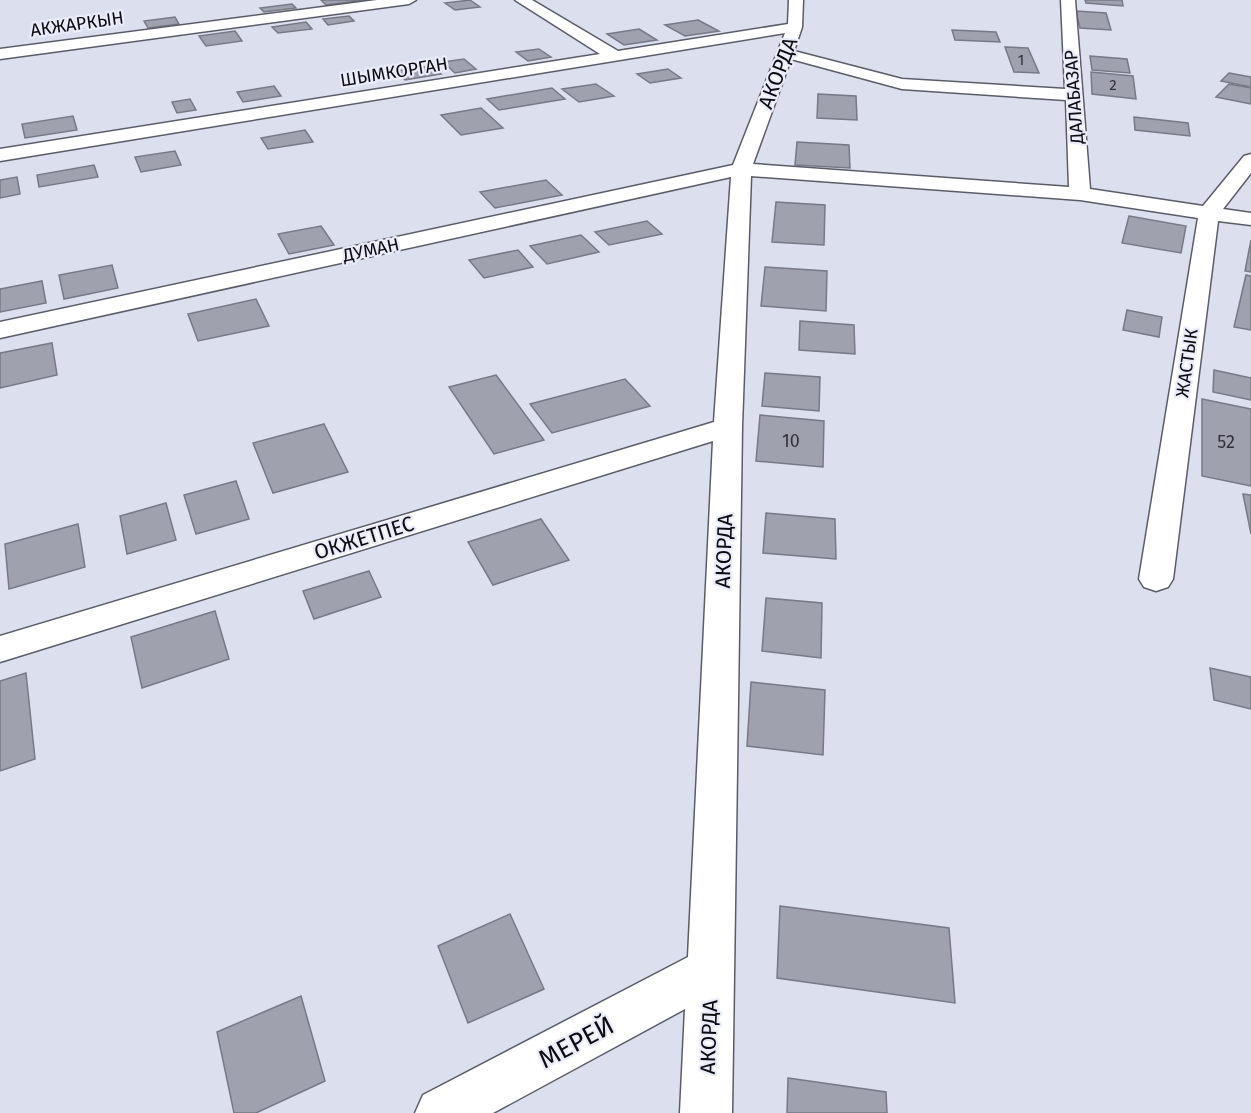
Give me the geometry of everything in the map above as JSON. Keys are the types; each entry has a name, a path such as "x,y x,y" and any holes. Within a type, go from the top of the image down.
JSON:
{"street":[{"name":"АКЖАРКЫН","path":"0,54 410,0"},
{"path":"522,0 615,56"},
{"name":"ДАЛАБАЗАР","path":"1068,0 1080,194"},
{"path":"791,32 902,84 1074,95"},
{"name":"ШЫМКОРГАН","path":"0,155 721,39 791,32"},
{"name":"АКОРДА","path":"706,1113 728,427 741,169 791,32"},
{"path":"1209,212 1251,160"},
{"name":"ДУМАН","path":"0,330 741,169 1080,194 1251,219"},
{"name":"ЖАСТЫК","path":"1156,579 1209,212"},
{"name":"ОКЖЕТПЕС","path":"0,650 728,427"},
{"name":"МЕРЕЙ","path":"441,1113 711,970"}],"building":[{"path":"321,0 365,0 326,5"},
{"path":"470,0 480,7 455,10 445,3"},
{"path":"1085,0 1122,0 1123,6 1086,3"},
{"path":"292,4 296,8 264,12 260,8"},
{"path":"1076,11 1106,13 1111,30 1080,28"},
{"path":"349,16 354,21 328,25 323,19"},
{"path":"175,17 179,24 148,28 144,21"},
{"path":"698,20 719,31 685,36 665,25"},
{"path":"306,22 312,29 278,33 272,27"},
{"path":"639,29 657,40 624,45 607,34"},
{"path":"952,30 996,32 1000,42 955,40"},
{"path":"235,31 242,41 206,46 199,36"},
{"path":"1005,47 1028,48 1039,73 1014,72"},
{"path":"539,49 551,57 528,61 516,52"},
{"path":"1090,56 1127,59 1130,73 1092,70"},
{"path":"464,59 476,69 455,73 443,62"},
{"path":"432,66 441,74 405,80 396,71"},
{"path":"668,69 681,78 650,83 637,74"},
{"path":"1091,72 1133,76 1136,99 1092,94"},
{"path":"1229,73 1251,77 1251,87 1221,81"},
{"path":"596,84 614,96 579,102 562,89"},
{"path":"1229,84 1251,88 1251,104 1216,97"},
{"path":"274,86 281,96 243,102 237,92"},
{"path":"552,88 565,99 499,110 487,99"},
{"path":"818,94 856,96 857,120 817,118"},
{"path":"190,99 196,110 177,113 172,102"},
{"path":"481,108 503,128 461,135 441,115"},
{"path":"73,116 77,130 25,138 22,124"},
{"path":"1134,117 1188,123 1190,136 1135,130"},
{"path":"305,130 313,142 268,149 261,138"},
{"path":"797,142 849,145 850,168 795,165"},
{"path":"175,151 181,165 141,172 135,157"},
{"path":"94,165 98,177 39,187 37,175"},
{"path":"17,177 20,194 0,198 0,180"},
{"path":"546,180 562,195 495,208 480,192"},
{"path":"776,202 825,205 824,245 772,242"},
{"path":"1129,216 1186,226 1181,253 1122,243"},
{"path":"647,221 662,234 609,245 595,232"},
{"path":"321,226 334,245 289,254 278,234"},
{"path":"581,235 599,252 547,264 530,246"},
{"path":"1251,240 1251,272 1245,271"},
{"path":"518,250 533,267 484,278 469,260"},
{"path":"112,265 118,288 64,299 59,275"},
{"path":"765,267 827,271 826,311 761,306"},
{"path":"1246,275 1251,276 1251,330 1234,327"},
{"path":"42,281 46,303 0,312 0,289"},
{"path":"256,299 269,326 198,341 188,314"},
{"path":"1127,310 1162,317 1159,337 1123,330"},
{"path":"800,321 854,325 855,354 799,350"},
{"path":"52,343 57,375 0,388 0,353"},
{"path":"1214,370 1251,378 1251,400 1213,392"},
{"path":"765,373 820,377 819,411 762,406"},
{"path":"496,375 544,440 494,454 449,387"},
{"path":"625,379 650,406 552,433 530,404"},
{"path":"1202,399 1251,409 1251,486 1202,476"},
{"path":"760,415 824,421 823,467 756,461"},
{"path":"324,424 348,472 273,493 253,443"},
{"path":"236,481 249,519 196,534 184,495"},
{"path":"1243,494 1251,495 1251,534"},
{"path":"166,503 176,540 127,554 120,516"},
{"path":"766,513 835,519 836,559 763,553"},
{"path":"541,519 569,560 493,585 468,542"},
{"path":"78,524 85,567 9,589 5,544"},
{"path":"369,571 381,597 314,619 303,591"},
{"path":"766,598 822,603 821,658 762,651"},
{"path":"215,611 229,659 142,688 131,637"},
{"path":"1210,668 1251,677 1251,709 1214,700"},
{"path":"26,673 35,759 0,771 0,681"},
{"path":"751,682 825,690 823,755 747,746"},
{"path":"780,906 949,928 955,1003 777,978"},
{"path":"510,914 544,989 468,1023 438,946"},
{"path":"301,996 325,1081 256,1113 234,1113 217,1032"},
{"path":"788,1078 886,1092 887,1113 787,1113"}]}
